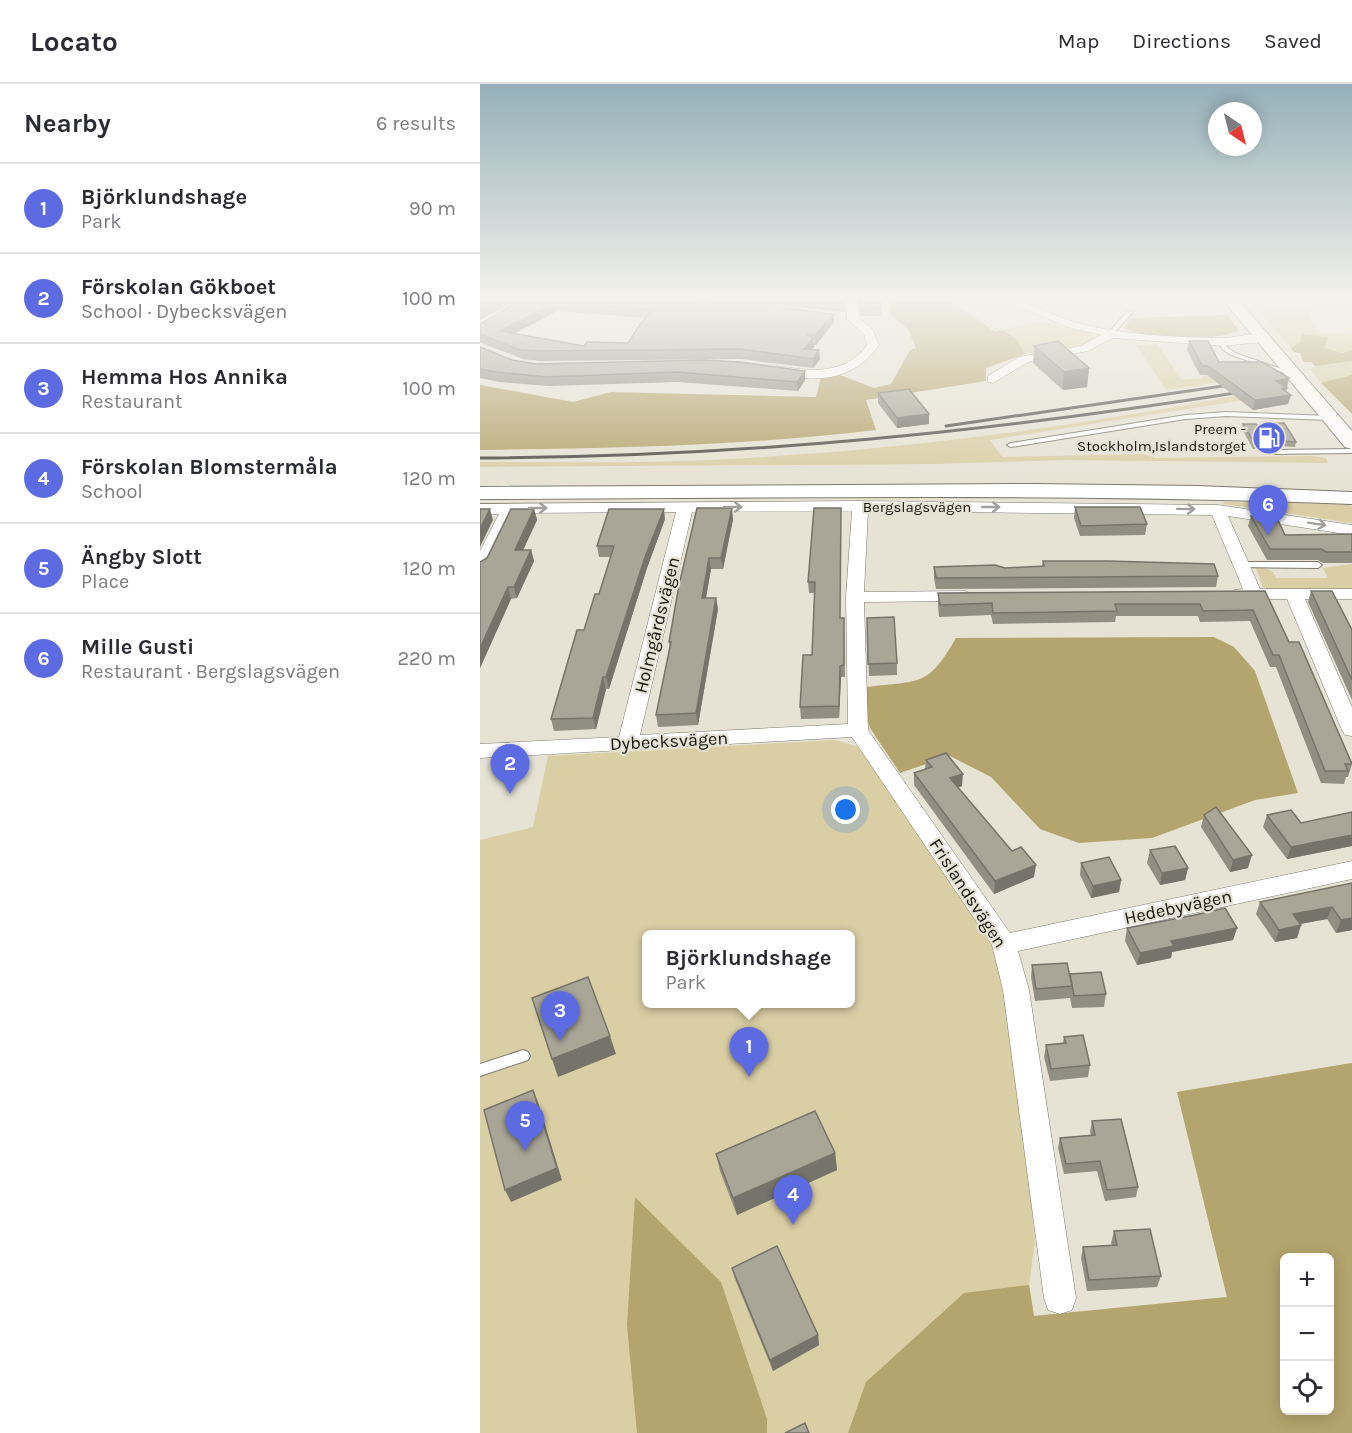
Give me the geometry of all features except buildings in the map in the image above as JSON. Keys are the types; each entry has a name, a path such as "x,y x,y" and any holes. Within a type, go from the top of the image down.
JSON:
{"main road":[{"path":"1285,364 1340,423 1352,443"},
{"name":"Bergslagsvägen","path":"480,481 1203,478 1352,482"},
{"path":"1111,491 1140,487 1352,493"},
{"name":"Bergslagsvägen","path":"480,493 1111,491 1352,498"}],"street":[{"path":"762,368 819,374 836,373 858,364"},
{"path":"993,379 1011,364"},
{"path":"858,730 855,597 860,506"},
{"name":"Bergslagsvägen","path":"480,509 860,506 1218,510 1352,530"},
{"name":"Holmgårdsvägen","path":"628,743 685,507"},
{"path":"480,568 509,509"},
{"path":"1218,510 1254,594"},
{"path":"1219,594 1352,594"},
{"path":"1294,594 1352,730"},
{"path":"855,597 984,596"},
{"name":"Dybecksvägen","path":"480,751 858,730"},
{"name":"Frislandsvägen","path":"858,730 1004,944 1016,990 1060,1298"},
{"name":"Hedebyvägen","path":"1004,944 1352,870"}],"lane":[{"path":"1263,364 1293,374"},
{"path":"1011,445 1186,417 1340,423"},
{"path":"1271,449 1273,452 1352,452"},
{"path":"1242,565 1318,565"},
{"path":"480,1070 523,1056"}],"shaded area":[{"path":"902,364 997,364 986,368 986,381 866,400 876,430 728,443 480,450 480,385 573,402 611,392 816,397 821,377 840,375 874,388 891,384"},
{"path":"1149,364 1171,364 1182,380 1202,378 1201,376 1235,376 1235,380 1166,390"},
{"path":"1318,364 1352,364 1352,380 1321,383 1310,369"},
{"path":"1352,375 1352,414 1321,383"},
{"path":"1258,391 1270,396 990,440 1002,457 1143,454 1156,458 1312,456 1326,458 1328,463 1066,460 934,464 480,467 480,462 680,461 875,448 1068,425"},
{"path":"1223,502 1349,504 1352,507 1352,523 1224,504"},
{"path":"1352,564 1352,590 1272,590 1263,587 1256,568 1268,569 1276,578 1328,578 1323,568"},
{"path":"1214,637 1234,647 1255,671 1298,793 1255,800 1152,838 1079,843 1040,829 991,777 950,756 900,773 870,728 866,716 867,687 921,679 937,666 956,638"},
{"path":"835,740 858,747 866,754 982,924 1000,959 1020,1098 1035,1241 1029,1285 1034,1316 1227,1297 1177,1092 1352,1063 1352,1433 480,1433 480,840 533,827 548,756"},
{"path":"1352,1063 1352,1433 848,1433 866,1382 964,1293 1029,1285 1034,1316 1227,1297 1177,1092"},
{"path":"635,1197 721,1282 767,1419 767,1433 637,1433 627,1325"}],"railway":[{"path":"946,426 1237,384"},
{"path":"480,458 674,453 865,440 1056,419 1248,391"}],"place":[{"name":"Preem - Stockholm,Islandstorget","path":"1269,438"},
{"name":"Mille Gusti","path":"1268,535"},
{"name":"Förskolan Gökboet","path":"510,794"},
{"name":"Hemma Hos Annika","path":"560,1041"},
{"name":"Björklundshage","path":"749,1077"},
{"name":"Ängby Slott","path":"525,1151"},
{"name":"Förskolan Blomstermåla","path":"793,1225"}]}
